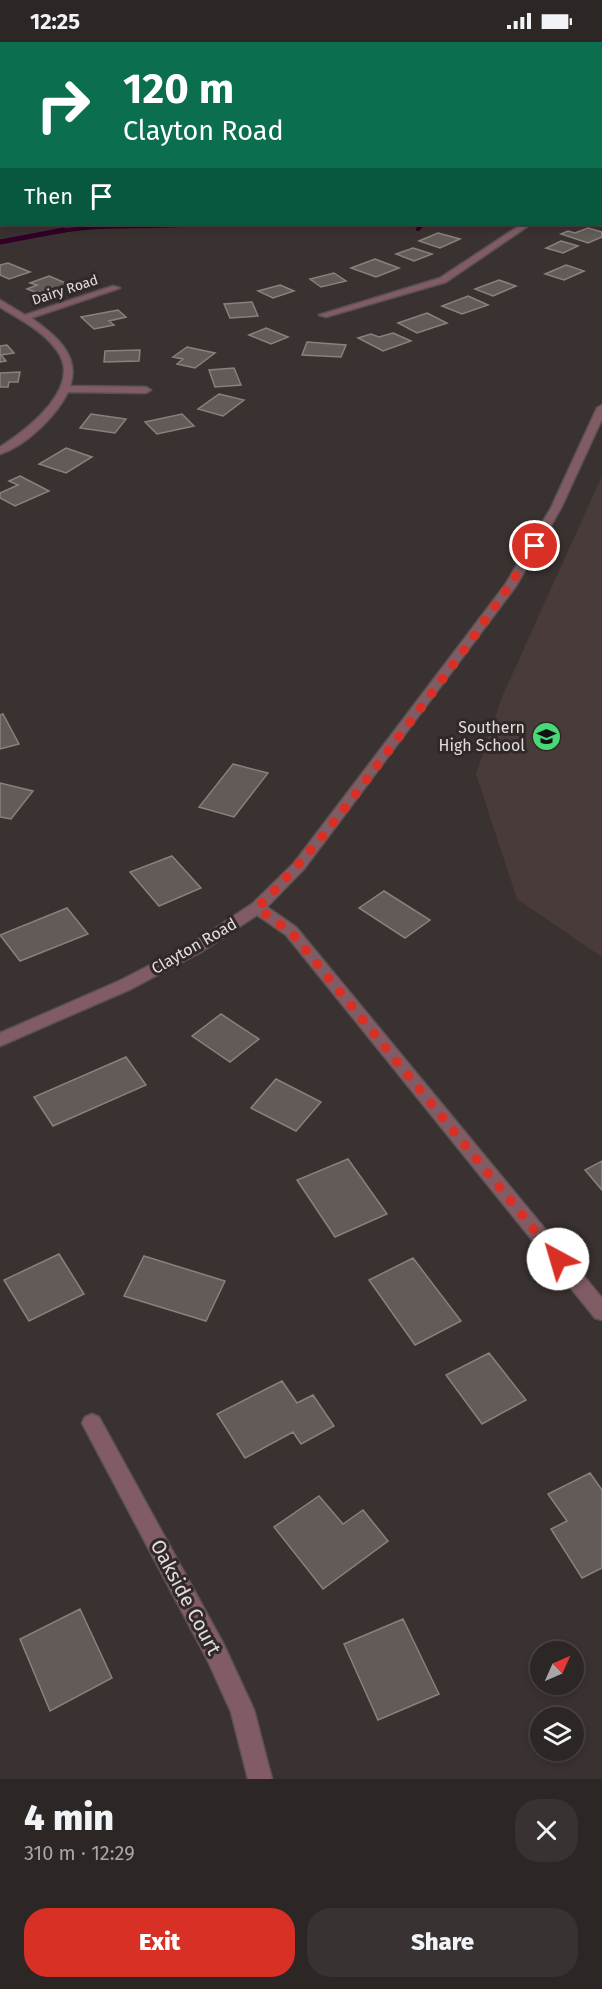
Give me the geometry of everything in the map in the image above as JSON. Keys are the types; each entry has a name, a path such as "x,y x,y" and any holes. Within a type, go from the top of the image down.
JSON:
{"street":[{"path":"323,315 443,280 526,225"},
{"name":"Dairy Road","path":"23,318 116,288"},
{"path":"0,303 33,324 65,355 68,373 64,389 40,424 0,451"},
{"path":"64,389 146,390"},
{"name":"Clayton Road","path":"0,1040 134,981 196,948 257,908 299,866 492,612 556,508 602,408"},
{"path":"257,908 291,932 602,1312"},
{"name":"Oakside Court","path":"92,1423 215,1651 242,1710 260,1779"}],"shaded area":[{"name":"Southern High School","path":"602,476 602,957 517,899 476,774 502,697"}],"building":[{"path":"588,228 602,232 602,237 588,243 561,234 568,231 575,233"},
{"path":"438,233 460,239 440,248 419,241"},
{"path":"561,241 578,246 563,253 546,248"},
{"path":"413,248 432,254 414,261 396,254"},
{"path":"375,259 399,268 376,277 351,268"},
{"path":"8,263 30,272 9,279 0,275 0,265"},
{"path":"566,265 584,271 564,280 545,274"},
{"path":"334,273 346,281 321,287 310,279"},
{"path":"49,276 68,284 40,294 27,289 37,285 30,283"},
{"path":"499,280 516,286 493,296 475,289"},
{"path":"280,285 294,291 273,298 258,291"},
{"path":"468,296 488,305 462,314 442,306"},
{"path":"252,302 258,316 230,318 224,304"},
{"path":"118,310 126,317 109,321 114,325 94,329 81,317"},
{"path":"427,313 447,323 417,333 398,323"},
{"path":"266,328 288,337 271,344 249,335"},
{"path":"393,333 411,341 383,351 358,338 371,334 379,337"},
{"path":"307,342 346,345 341,357 302,355"},
{"path":"7,345 14,353 1,355 6,361 0,362 0,346"},
{"path":"187,347 215,353 195,368 177,364 183,359 173,357"},
{"path":"140,350 139,361 104,362 105,351"},
{"path":"234,368 241,385 215,387 209,370"},
{"path":"20,372 18,382 9,382 8,387 0,387 0,373"},
{"path":"219,394 244,400 223,416 198,409"},
{"path":"91,414 126,419 115,433 80,428"},
{"path":"182,414 194,426 157,434 145,422"},
{"path":"66,448 92,457 66,473 39,464"},
{"path":"20,476 49,491 15,506 0,498 0,493 18,485 9,481"},
{"path":"3,714 19,744 0,749 0,715"},
{"path":"233,764 268,773 234,817 199,807"},
{"path":"0,783 33,791 11,819 0,817"},
{"path":"172,856 201,888 159,906 130,872"},
{"path":"384,891 430,920 405,938 359,908"},
{"path":"67,908 88,934 20,961 0,935"},
{"path":"221,1014 259,1039 230,1062 192,1036"},
{"path":"126,1057 146,1085 53,1126 34,1097"},
{"path":"276,1079 321,1102 296,1131 251,1108"},
{"path":"348,1159 387,1214 335,1237 297,1180"},
{"path":"602,1161 602,1190 585,1170"},
{"path":"59,1254 84,1294 29,1321 4,1280"},
{"path":"144,1256 225,1281 206,1321 124,1296"},
{"path":"413,1258 461,1321 415,1345 369,1280"},
{"path":"489,1353 526,1400 482,1424 446,1375"},
{"path":"282,1381 297,1403 313,1395 334,1426 301,1444 293,1432 245,1458 217,1414"},
{"path":"590,1473 602,1490 602,1568 582,1578 551,1529 567,1521 548,1494"},
{"path":"319,1496 343,1524 363,1510 388,1541 323,1589 274,1527"},
{"path":"80,1609 112,1678 50,1711 20,1639"},
{"path":"403,1619 439,1694 378,1720 344,1644"}],"waterway":[{"path":"56,232 74,229 182,225"},
{"path":"418,229 422,225"},
{"path":"0,242 64,230"}],"place":[{"name":"Southern High School","path":"546,736"}],"route":[{"path":"535,546 486,621 342,812 299,866 257,908 291,932 558,1259"}]}
